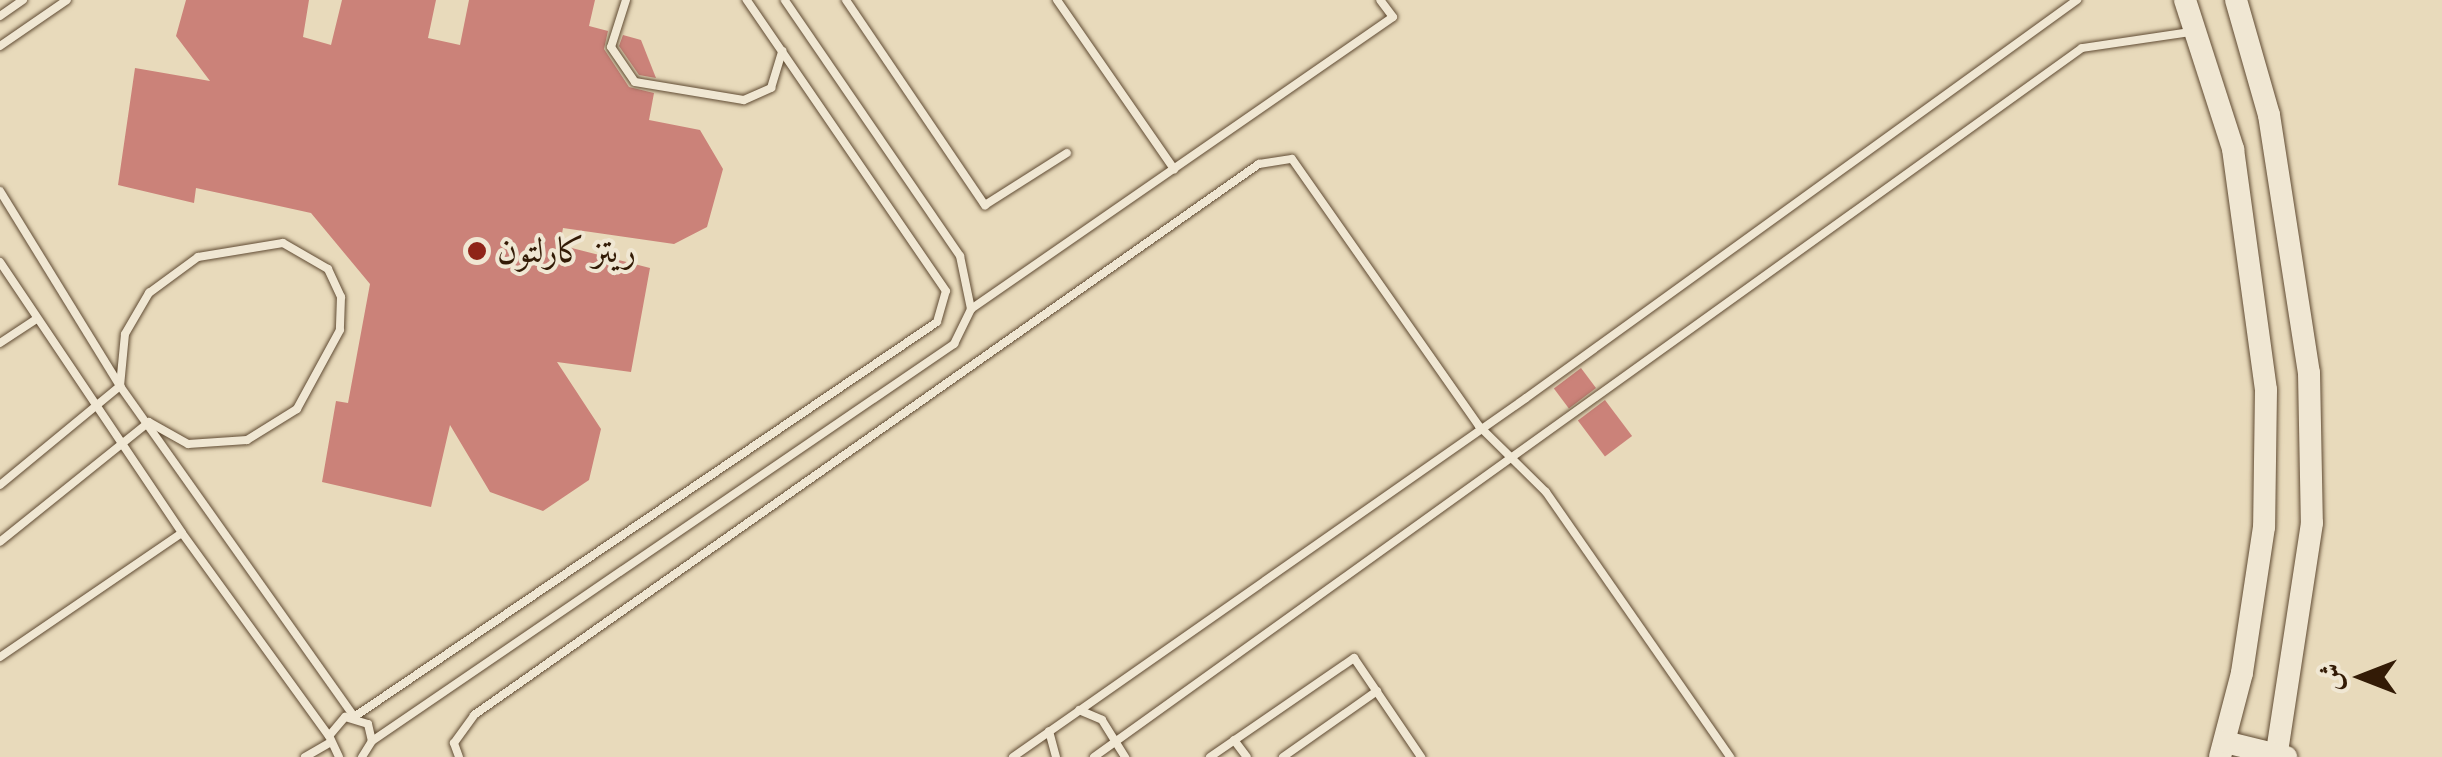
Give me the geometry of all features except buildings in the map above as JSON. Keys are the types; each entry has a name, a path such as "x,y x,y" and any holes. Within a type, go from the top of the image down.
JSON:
{"street":[{"path":"2185,0 2233,149 2266,390 2264,527 2242,674 2222,750 2279,756 2312,522 2310,373 2268,115 2236,0"}],"lane":[{"path":"0,16 24,0"},
{"path":"0,46 67,0"},
{"path":"626,0 611,47 636,82 744,100 770,88 782,52"},
{"path":"305,757 329,739 336,722 354,717 937,322 946,291 747,0"},
{"path":"785,0 960,256 972,309"},
{"path":"846,0 984,206 1067,153"},
{"path":"1057,0 1174,168"},
{"path":"362,757 954,344 972,309 1393,18 1380,0"},
{"path":"1012,757 2077,0"},
{"path":"1094,757 2082,48 2198,32"},
{"path":"459,757 454,743 474,715 1259,164 1292,159 1479,426 1546,492 1730,757"},
{"path":"0,191 120,386 354,717 368,724 372,749"},
{"path":"0,486 120,386 125,334 150,294 198,257 283,243 328,269 341,297 340,330 297,409 247,440 188,444 148,422"},
{"path":"0,262 93,405 339,757"},
{"path":"0,344 35,320"},
{"path":"0,542 148,422"},
{"path":"0,657 182,534"},
{"path":"1210,757 1354,658 1421,757"},
{"path":"1283,757 1377,691"},
{"path":"1080,710 1102,720 1125,757"},
{"path":"1050,731 1056,757"},
{"path":"1234,740 1247,757"}],"place":[{"name":"ريتز كارلتون","path":"477,251"}]}
